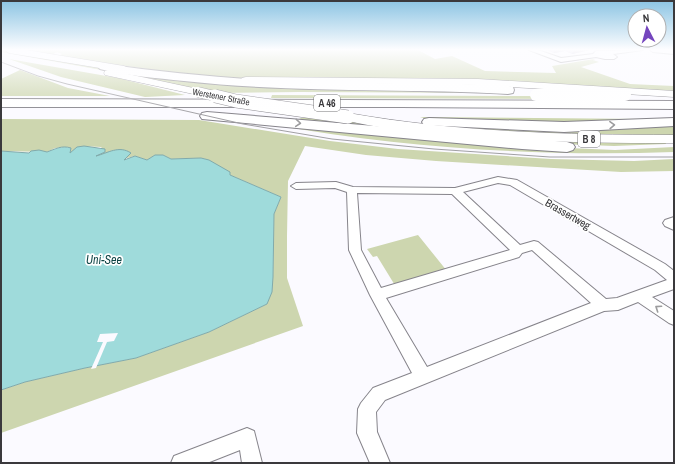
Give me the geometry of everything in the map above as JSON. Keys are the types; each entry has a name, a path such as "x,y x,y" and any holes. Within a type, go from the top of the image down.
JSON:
{"highway":[{"path":"135,72 233,82 333,87 473,88 644,100 672,99"},
{"path":"31,103 256,94 625,94 672,99"},
{"name":"A 46","path":"1,103 672,99"},
{"name":"A 46","path":"1,111 674,114"},
{"path":"162,112 372,130 442,138 567,147"},
{"name":"A 46","path":"348,118 404,123 564,127 674,122"}],"main road":[{"name":"Werstener Straße","path":"96,72 129,77 236,101 348,118"},
{"name":"B 8","path":"404,123 477,134 532,138 674,139"},
{"path":"567,147 620,148 674,145"}],"street":[{"name":"Brassertweg","path":"296,186 336,185 352,190 455,191 498,180 513,182 660,267 674,278"},
{"path":"352,190 355,250 377,295 423,376"},
{"path":"455,191 518,250"},
{"path":"674,222 669,223 674,226"},
{"path":"377,295 514,254 518,250 534,245 603,305"},
{"path":"380,463 367,433 366,409 379,394 603,305 618,304 641,297 674,283"},
{"path":"641,297 674,319"},
{"path":"181,463 247,438 252,463"}],"green space":[{"path":"17,72 24,72 68,88 110,96 1,96 1,79"},
{"path":"46,72 82,72 118,78 185,95 145,97 61,77"},
{"path":"111,72 127,72 236,85 302,89 431,90 511,93 212,93"},
{"path":"168,72 556,73 555,72 594,72 630,84 674,86 674,92 220,78"},
{"path":"272,95 530,96 567,97 569,99 271,98"},
{"path":"420,117 646,119 614,123 431,120"},
{"path":"301,118 323,118 382,126 665,141 666,144 614,146 532,143 299,121"},
{"path":"1,119 199,120 330,141 398,149 551,159 634,161 674,159 674,171 621,172 436,161 366,155 305,146 288,181 287,236 287,278 303,326 1,433 1,390 25,382 136,358 209,332 267,304 273,277 274,214 281,197 230,175 209,160 201,158 171,159 163,155 155,155 147,160 135,156 127,158 95,156 105,152 101,147 84,147 70,153 69,147 55,148 47,152 1,151"},
{"path":"274,125 545,147 615,150 674,147 674,152 574,153 473,149 373,140"},
{"path":"674,125 674,138 606,138 446,127 537,130"},
{"path":"418,235 447,271 396,287 377,256 373,257 367,249"}],"water":[{"name":"Uni-See","path":"84,146 105,149 105,152 96,156 118,150 131,153 124,160 135,156 147,160 155,155 163,155 171,159 201,158 209,160 230,172 230,175 281,197 274,214 272,292 267,304 209,332 136,358 25,382 1,390 1,151 29,153 31,151 39,150 47,152 65,147 71,148 70,153 77,147"}],"pier":[{"path":"118,333 114,341 107,342 96,368 91,369 103,342 97,342 100,334"}],"tram line":[{"path":"27,72 67,84 243,124 332,139 434,149 550,157 674,157"}]}
